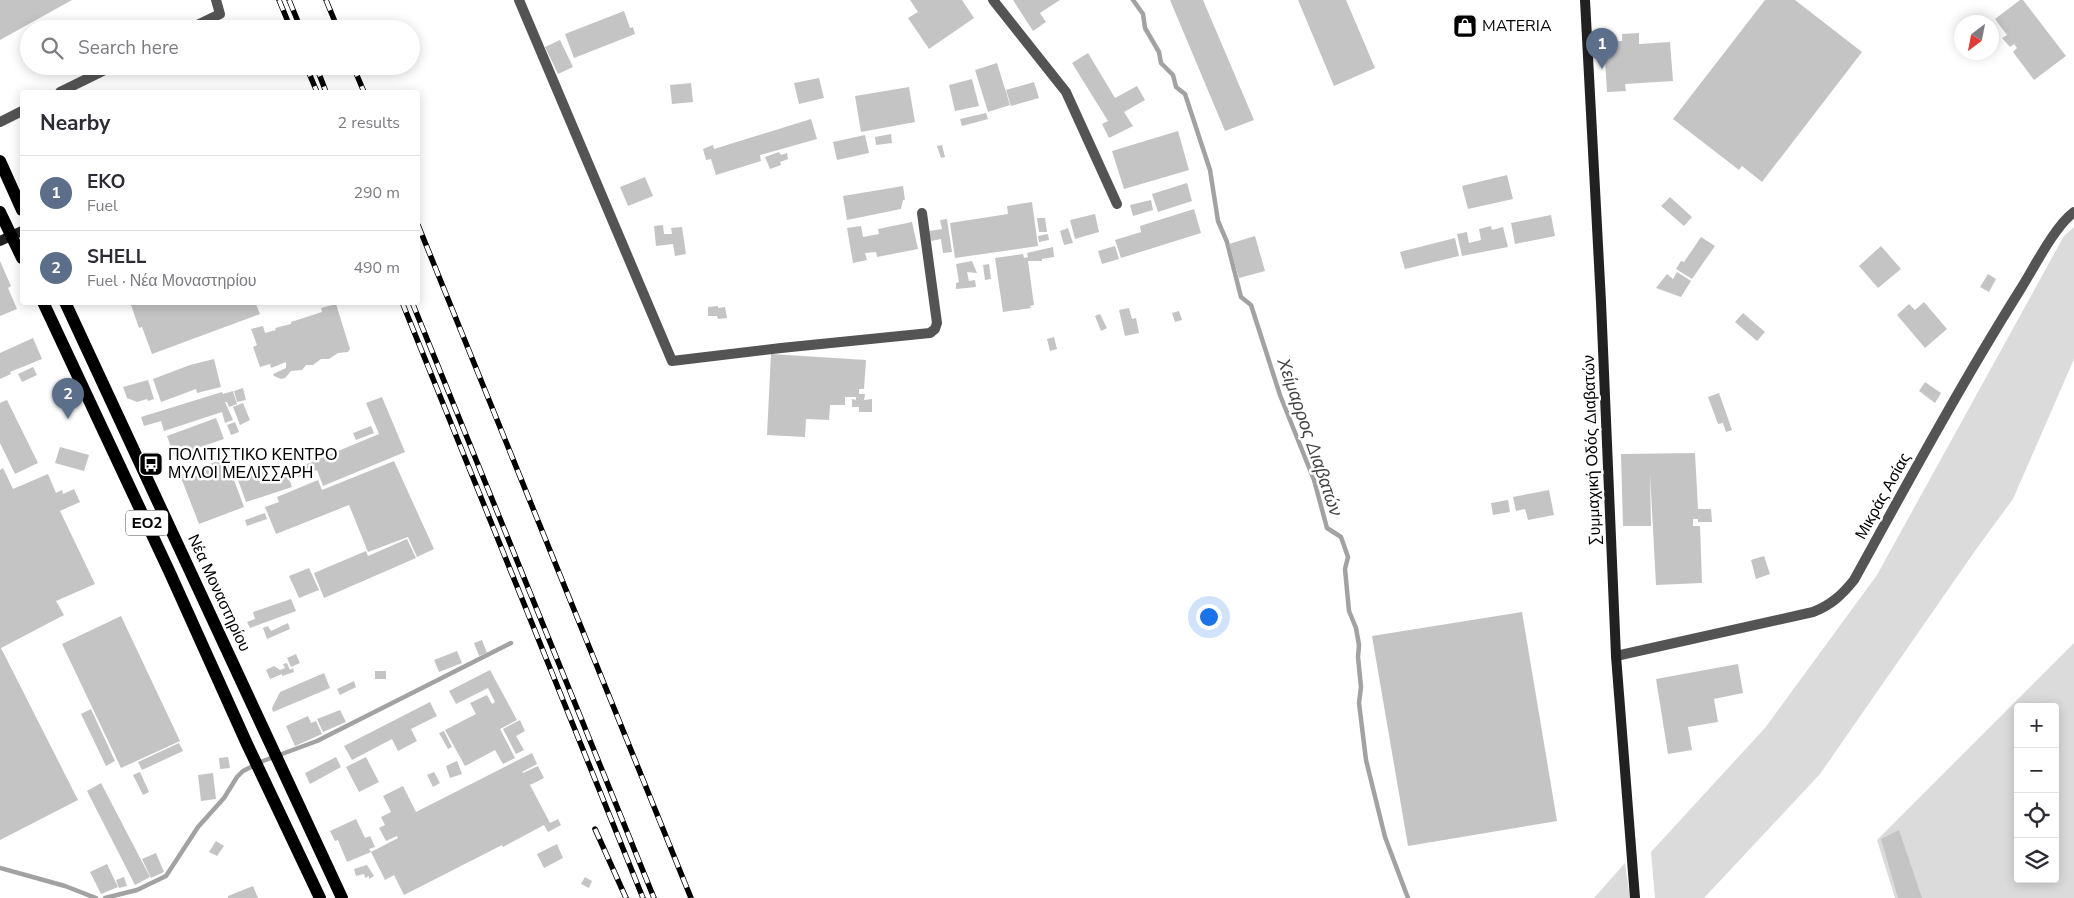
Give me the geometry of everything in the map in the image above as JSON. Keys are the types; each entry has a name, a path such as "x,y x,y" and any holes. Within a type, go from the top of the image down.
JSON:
{"main road":[{"path":"0,161 20,206"},
{"path":"0,212 20,254"},
{"name":"ΕΟ2","path":"45,305 247,744 320,898"},
{"name":"Νέα Μοναστηρίου","path":"67,305 342,898"}],"street":[{"path":"208,20 220,14 216,0"},
{"path":"519,0 672,361 930,333 936,329 938,323 922,213"},
{"path":"992,0 1066,92 1117,204"},
{"name":"Συμμαχική Οδός Διαβατών","path":"1585,0 1601,302 1616,656 1635,898"},
{"path":"64,90 95,75"},
{"path":"0,122 20,112"},
{"name":"Μικράς Ασίας","path":"1616,656 1813,612 1830,605 1844,593 1854,580 1996,328 2058,230 2074,212"}],"shaded area":[{"path":"2074,227 2074,359 2013,499 1820,774 1704,898 1655,898 1651,852 1765,728 1877,575 2064,236"},
{"path":"2074,643 2074,898 1895,898 1877,840 2014,703"},
{"path":"1625,863 1630,898 1594,898"}],"building":[{"path":"0,0 72,0 36,20 20,20 20,29 0,40"},
{"path":"910,0 962,0 974,18 929,49 908,18 918,12"},
{"path":"1013,0 1060,0 1040,13 1046,22 1033,31"},
{"path":"1170,0 1203,0 1254,120 1225,131"},
{"path":"1298,0 1346,0 1375,68 1334,86"},
{"path":"1765,0 1795,0 1862,52 1762,182 1742,166 1739,170 1673,119"},
{"path":"2020,0 2023,0 2066,56 2034,80 2013,52 2017,48 2014,44 2010,47 2002,38 2007,35 1999,24 1999,16"},
{"path":"624,11 630,28 633,27 635,34 574,58 565,34"},
{"path":"1639,33 1639,44 1670,42 1673,81 1625,84 1626,91 1607,92 1604,42 1622,41 1622,34"},
{"path":"560,40 573,67 558,74 545,47"},
{"path":"1088,53 1115,98 1137,86 1145,100 1124,112 1133,126 1109,138 1102,124 1108,121 1072,63"},
{"path":"997,63 1010,105 988,112 975,70"},
{"path":"819,78 824,98 799,104 794,83"},
{"path":"972,79 979,106 955,111 949,85"},
{"path":"1034,82 1039,98 1011,106 1006,90"},
{"path":"691,83 693,102 672,104 670,85"},
{"path":"909,87 915,122 861,132 855,96"},
{"path":"986,113 988,119 962,126 960,119"},
{"path":"811,119 817,139 760,155 761,161 716,175 711,159 706,160 703,149 713,145 714,149"},
{"path":"1178,131 1189,170 1124,189 1112,151"},
{"path":"891,134 892,143 876,145 875,137"},
{"path":"865,135 869,153 837,160 833,142"},
{"path":"942,145 945,157 941,158 937,146"},
{"path":"779,152 781,155 787,153 788,159 780,162 781,165 770,169 765,157"},
{"path":"1507,175 1513,199 1468,209 1462,186"},
{"path":"645,177 653,196 628,206 620,187"},
{"path":"1187,183 1192,201 1158,212 1152,194"},
{"path":"903,186 905,200 903,200 901,209 847,220 843,196"},
{"path":"1670,197 1692,217 1684,226 1661,206"},
{"path":"1151,200 1153,210 1133,216 1130,205"},
{"path":"1032,202 1038,246 955,258 950,223 1008,214 1007,206"},
{"path":"1194,209 1201,233 1121,258 1115,240 1141,232 1140,226"},
{"path":"1095,214 1099,232 1075,239 1070,220"},
{"path":"1551,215 1555,236 1515,244 1511,223"},
{"path":"1037,218 1045,218 1047,232 1039,232"},
{"path":"947,219 952,252 943,253 941,239 931,241 929,231 942,229 940,220"},
{"path":"912,222 918,249 877,257 876,252 865,253 867,260 853,263 847,228 861,226 863,237 879,234 878,229"},
{"path":"663,225 664,234 672,234 671,228 682,227 686,254 675,256 673,244 656,246 654,226"},
{"path":"1491,226 1492,230 1503,227 1508,247 1462,256 1457,234 1467,232 1469,243 1481,240 1479,229"},
{"path":"1068,228 1073,243 1064,245 1060,231"},
{"path":"1048,234 1049,240 1039,242 1038,236"},
{"path":"1255,236 1265,271 1239,278 1229,244"},
{"path":"1701,237 1715,246 1692,279 1676,269 1681,261 1684,262"},
{"path":"1455,238 1459,256 1405,269 1400,252"},
{"path":"1115,246 1119,259 1102,264 1098,251"},
{"path":"1881,246 1901,269 1878,288 1859,266"},
{"path":"1053,247 1054,257 1042,259 1042,261 1028,261 1034,305 1030,306 1031,308 1003,312 995,258 1023,254 1024,258 1028,257 1027,253"},
{"path":"0,261 11,286 8,288 17,309 0,316"},
{"path":"972,261 977,273 967,272 969,281 975,280 976,287 956,289 956,283 959,282 956,264"},
{"path":"989,264 991,279 985,280 983,265"},
{"path":"1677,272 1691,281 1681,297 1656,288 1667,274 1673,279"},
{"path":"1988,274 1996,279 1989,292 1980,287"},
{"path":"1924,302 1947,329 1925,348 1897,315 1909,304 1915,310"},
{"path":"131,305 256,305 260,314 152,354 142,327 139,328"},
{"path":"336,305 350,349 348,352 338,353 329,359 321,359 313,365 306,365 302,370 291,371 285,378 281,379 273,374 286,368 286,362 271,368 270,364 260,367 253,347 257,345 251,329 263,326 265,333 276,330 275,328 322,312 321,308"},
{"path":"718,306 718,308 725,307 727,318 718,319 717,316 708,316 708,307"},
{"path":"1129,308 1132,319 1136,318 1139,333 1125,336 1119,310"},
{"path":"1179,311 1182,320 1175,322 1172,313"},
{"path":"1743,313 1765,332 1757,341 1735,322"},
{"path":"1100,314 1107,328 1101,331 1095,316"},
{"path":"1054,337 1057,349 1050,351 1047,339"},
{"path":"33,338 42,359 10,372 11,374 0,379 0,353"},
{"path":"771,354 866,360 864,389 859,389 859,394 865,394 864,400 872,399 872,412 859,412 859,407 852,407 852,399 856,400 856,397 845,397 845,405 830,405 829,420 806,419 805,437 767,435"},
{"path":"214,359 221,387 197,393 196,389 161,402 153,379 190,365"},
{"path":"33,367 37,375 22,382 18,374"},
{"path":"148,380 154,399 137,402 127,398 123,387"},
{"path":"1925,382 1941,393 1935,403 1919,391"},
{"path":"243,388 246,400 237,402 234,391"},
{"path":"233,391 237,404 229,407 227,402 225,402 233,420 225,423 222,412 164,431 161,421 144,426 141,417 222,392 223,394"},
{"path":"1719,393 1732,430 1726,432 1723,423 1718,424 1708,397"},
{"path":"382,397 405,452 323,486 317,470 298,477 295,469 379,434 366,403"},
{"path":"7,400 38,463 15,474 0,443 0,403"},
{"path":"243,403 250,420 240,425 233,407"},
{"path":"216,418 224,439 174,456 167,436"},
{"path":"235,422 239,432 231,435 227,425"},
{"path":"371,426 374,433 356,440 353,433"},
{"path":"60,447 89,455 84,471 55,463"},
{"path":"1695,453 1698,509 1711,509 1712,522 1698,522 1698,519 1693,519 1693,526 1700,526 1702,583 1656,585 1650,473 1651,526 1623,526 1621,454"},
{"path":"226,458 244,507 199,524 180,475"},
{"path":"394,461 434,549 417,557 408,537 368,552 349,505 276,534 265,507 279,502 277,497 318,480 322,490"},
{"path":"3,468 13,489 48,474 56,493 62,490 63,494 74,489 80,502 60,511 95,584 56,601 64,615 1,648 78,800 0,840 0,470"},
{"path":"265,471 268,479 287,473 292,487 246,502 238,480"},
{"path":"1549,490 1554,515 1528,520 1525,509 1516,511 1513,497"},
{"path":"1508,500 1510,512 1493,515 1491,503"},
{"path":"265,513 267,519 247,526 245,520"},
{"path":"407,539 416,558 324,598 314,573 366,551 368,556"},
{"path":"1764,556 1770,574 1756,579 1751,560"},
{"path":"309,568 319,590 299,598 289,576"},
{"path":"291,599 296,611 250,628 247,622 255,619 253,612"},
{"path":"1522,612 1557,821 1408,846 1372,636"},
{"path":"121,616 180,741 121,768 62,644"},
{"path":"288,623 290,629 267,639 263,628 268,626 271,631"},
{"path":"482,640 487,653 479,656 474,643"},
{"path":"457,651 462,663 439,672 434,660"},
{"path":"296,654 300,663 291,667 287,658"},
{"path":"287,663 290,670 293,668 294,672 270,679 266,670 274,666 280,670 285,668 283,664"},
{"path":"1738,664 1743,693 1714,699 1718,722 1688,727 1692,750 1668,754 1656,679"},
{"path":"490,670 517,720 500,729 515,758 503,764 495,750 465,766 445,730 476,714 470,703 487,695 492,704 495,702 488,688 456,704 449,691"},
{"path":"375,671 386,671 386,679 375,679"},
{"path":"324,673 330,688 273,712 272,708 280,692"},
{"path":"354,681 356,687 340,695 337,689"},
{"path":"430,702 437,716 411,729 417,741 398,751 392,739 352,760 344,746"},
{"path":"91,709 115,761 106,766 81,714"},
{"path":"340,710 346,722 323,732 317,719"},
{"path":"308,716 311,723 316,721 322,734 295,746 286,726"},
{"path":"520,720 525,731 516,736 524,750 516,754 503,729"},
{"path":"444,731 452,747 448,749 439,733"},
{"path":"179,743 183,751 142,770 138,762"},
{"path":"532,753 537,764 522,772 538,766 544,778 530,785 550,823 558,819 561,825 548,832 544,825 404,895 394,875 385,880 371,852 398,838 397,836 386,841 379,828 385,825 381,817 391,812 383,796 403,786 416,812"},
{"path":"228,757 230,768 220,769 219,758"},
{"path":"336,757 341,767 310,784 305,773"},
{"path":"366,757 379,782 359,792 346,767"},
{"path":"457,761 462,774 450,778 446,766"},
{"path":"140,772 149,792 143,795 133,775"},
{"path":"434,772 440,783 433,787 427,775"},
{"path":"213,773 216,799 201,801 198,775"},
{"path":"101,783 150,877 135,885 87,791"},
{"path":"356,819 365,838 370,836 375,847 369,849 371,852 347,862 338,840 335,841 330,831"},
{"path":"1899,830 1922,898 1898,898 1881,839"},
{"path":"216,841 224,846 217,856 209,852"},
{"path":"557,844 563,858 544,868 537,854"},
{"path":"156,853 164,872 151,878 142,859"},
{"path":"107,864 118,887 101,894 90,872"},
{"path":"367,865 374,876 369,879 369,876 365,878 364,874 356,876 354,869"},
{"path":"124,877 127,886 119,888 116,880"},
{"path":"585,877 592,881 589,888 581,884"},
{"path":"253,886 258,898 228,898 228,896"}],"waterway":[{"name":"Χείμαρρος Διαβατών","path":"1133,0 1143,14 1145,28 1159,52 1161,63 1173,75 1176,87 1185,94 1210,170 1218,221 1227,242 1241,297 1251,305 1280,395 1314,480 1327,528 1341,537 1348,557 1345,569 1349,611 1356,628 1359,645 1358,657 1361,687 1359,703 1366,760 1385,837 1408,898"},
{"path":"105,898 137,890 166,876 198,827 224,798 243,771 263,761 317,741 511,643"},
{"path":"0,868 65,886 96,898"}],"railway":[{"path":"279,0 287,20"},
{"path":"289,0 297,20"},
{"path":"326,0 334,20"},
{"path":"310,75 316,90"},
{"path":"319,75 325,90"},
{"path":"357,75 363,90"},
{"path":"420,230 691,898"},
{"path":"403,305 643,898"},
{"path":"413,305 654,898"},
{"path":"595,829 626,898"}],"place":[{"name":"MATERIA","path":"1465,26"},
{"name":"EKO","path":"1602,69"},
{"name":"SHELL","path":"68,419"},
{"name":"ΠΟΛΙΤΙΣΤΙΚΟ ΚΕΝΤΡΟ ΜΥΛΟΙ ΜΕΛΙΣΣΑΡΗ","path":"151,464"}]}
